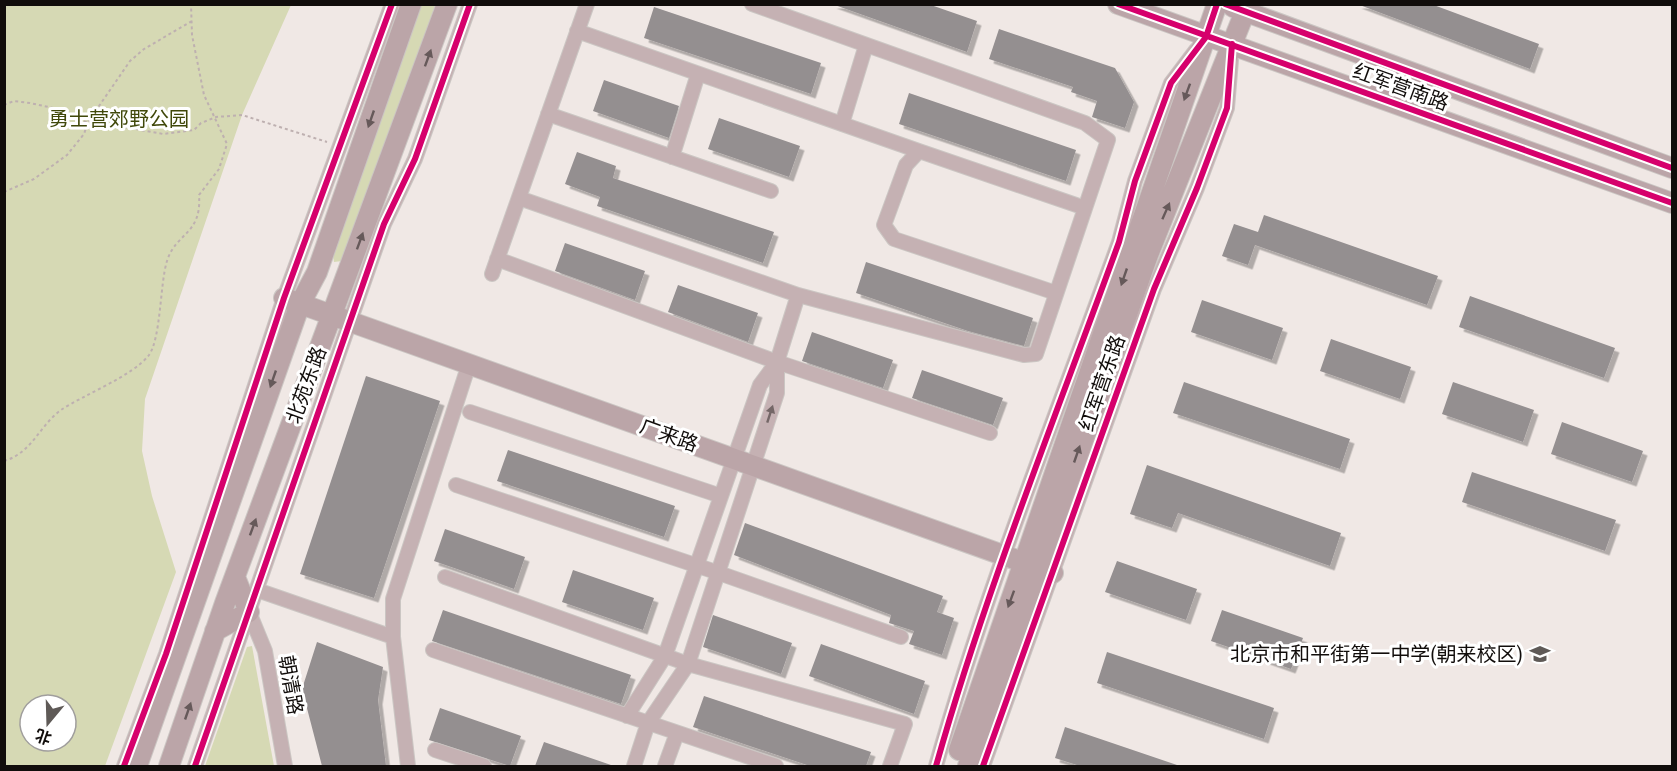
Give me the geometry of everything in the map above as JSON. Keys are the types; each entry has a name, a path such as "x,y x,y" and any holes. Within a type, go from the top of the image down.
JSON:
{"main road":[{"name":"北苑东路","path":"137,766 285,345 292,301 321,260 411,4"},
{"name":"北苑东路","path":"169,766 215,631 447,4"},
{"name":"红军营南路","path":"1118,4 1167,13 1206,37 1275,59 1672,203"},
{"name":"红军营东路","path":"955,766 967,723 1038,567 1217,4"},
{"name":"红军营南路","path":"1225,4 1247,8 1286,27 1672,168"},
{"name":"红军营东路","path":"968,766 1148,255 1247,8"},
{"path":"1275,59 1286,27"},
{"path":"321,260 349,271"},
{"name":"广来路","path":"292,301 1038,567"},
{"path":"285,345 316,357"},
{"path":"215,631 249,612 235,577"}],"street":[{"path":"124,766 292,301 341,146 392,4"},
{"path":"195,766 384,224 414,159 470,4"},
{"path":"492,274 587,4"},
{"path":"519,198 798,295 1024,355 1036,354 1108,140 1084,123 752,4"},
{"path":"577,31 1085,208"},
{"path":"936,766 945,727 1119,242 1135,181 1171,83 1206,37"},
{"path":"842,124 866,45"},
{"path":"672,156 698,74"},
{"path":"548,114 771,190"},
{"path":"919,151 906,165 884,225 894,239 1056,293"},
{"path":"497,260 777,362 990,433"},
{"path":"627,716 665,656 721,496 743,462 777,393 777,362 798,295"},
{"path":"634,766 648,723 688,664 716,572 760,385 777,362"},
{"path":"408,766 393,637 393,599 469,364"},
{"path":"470,412 721,496"},
{"path":"456,485 697,565 901,637"},
{"path":"983,766 1038,567"},
{"path":"445,577 688,664 905,724 890,766"},
{"path":"257,590 393,637"},
{"name":"朝清路","path":"249,612 266,651 285,766"},
{"path":"433,650 776,766"},
{"path":"665,766 677,733"},
{"path":"435,750 484,766"}],"path":[{"path":"4,461 34,443 46,422 61,410 136,368 150,354 167,261 175,245 194,226 200,207 199,195 219,169 227,144 204,95 191,4"},
{"path":"4,192 33,179 67,155 84,134 88,122 130,61 144,49 192,21"},
{"path":"4,105 14,101 52,108 100,128 113,125 163,134 194,130 201,123 216,117 242,115 341,146"}],"green space":[{"name":"勇士营郊野公园","path":"4,5 291,5 242,115 145,399 142,451 152,496 176,572 105,766 5,766"},
{"path":"418,5 435,5 342,261 334,262 333,256"},
{"path":"252,646 274,766 205,766 247,647"}],"building":[{"path":"832,4 928,4 977,21 967,52"},
{"path":"1357,4 1431,4 1539,44 1530,69"},
{"path":"654,7 821,63 811,94 644,38"},
{"path":"999,29 1115,68 1134,102 1125,128 1092,117 1097,101 1071,92 1073,87 989,59"},
{"path":"604,80 679,106 669,138 593,111"},
{"path":"909,93 1076,150 1066,181 899,124"},
{"path":"719,118 800,146 789,177 708,149"},
{"path":"577,152 616,166 613,178 774,232 763,263 597,206 600,197 565,184"},
{"path":"1264,215 1438,276 1427,305 1255,245 1248,265 1222,256 1234,224 1258,232"},
{"path":"565,243 645,271 635,300 555,271"},
{"path":"866,262 1033,318 1024,346 968,331 856,293"},
{"path":"678,285 758,313 748,342 668,312"},
{"path":"1470,296 1615,348 1604,378 1459,327"},
{"path":"1202,300 1283,328 1272,360 1191,332"},
{"path":"812,332 893,360 883,388 802,361"},
{"path":"1331,339 1411,367 1400,399 1320,371"},
{"path":"922,370 1003,398 993,425 912,398"},
{"path":"366,376 440,401 374,598 300,574"},
{"path":"1184,382 1350,439 1340,469 1173,413"},
{"path":"1453,382 1534,410 1523,442 1442,414"},
{"path":"1562,422 1643,451 1632,482 1551,454"},
{"path":"508,450 675,506 664,537 497,481"},
{"path":"1147,465 1341,533 1330,566 1178,513 1172,528 1130,514"},
{"path":"1472,472 1616,520 1605,551 1462,502"},
{"path":"745,523 943,596 937,612 954,618 942,655 909,644 914,631 889,623 891,615 734,555"},
{"path":"445,529 525,557 514,589 434,561"},
{"path":"1117,561 1197,589 1186,620 1105,592"},
{"path":"573,570 654,598 643,630 562,602"},
{"path":"443,610 631,675 621,704 432,641"},
{"path":"1222,610 1303,638 1291,669 1211,641"},
{"path":"713,615 792,643 781,674 703,647"},
{"path":"317,642 383,667 378,700 386,766 322,766 302,689"},
{"path":"821,644 925,681 914,714 809,676"},
{"path":"1107,652 1274,708 1264,739 1097,683"},
{"path":"704,696 871,752 866,766 810,766 693,727"},
{"path":"440,708 521,736 510,766 429,740"},
{"path":"1065,727 1177,766 1080,766 1055,758"},
{"path":"544,742 611,765 535,766"}],"cycle path":[{"path":"124,766 166,654 284,298 392,4"},
{"path":"195,766 384,224 415,159 470,4"},
{"path":"1118,4 1672,203"},
{"path":"936,766 999,568 1119,242 1135,181 1171,83 1206,37 1217,4"},
{"path":"1225,4 1672,168"},
{"path":"983,766 1154,289 1197,188 1227,108 1232,44"}],"place":[{"name":"北京市和平街第一中学(朝来校区)","path":"1540,654"}]}
